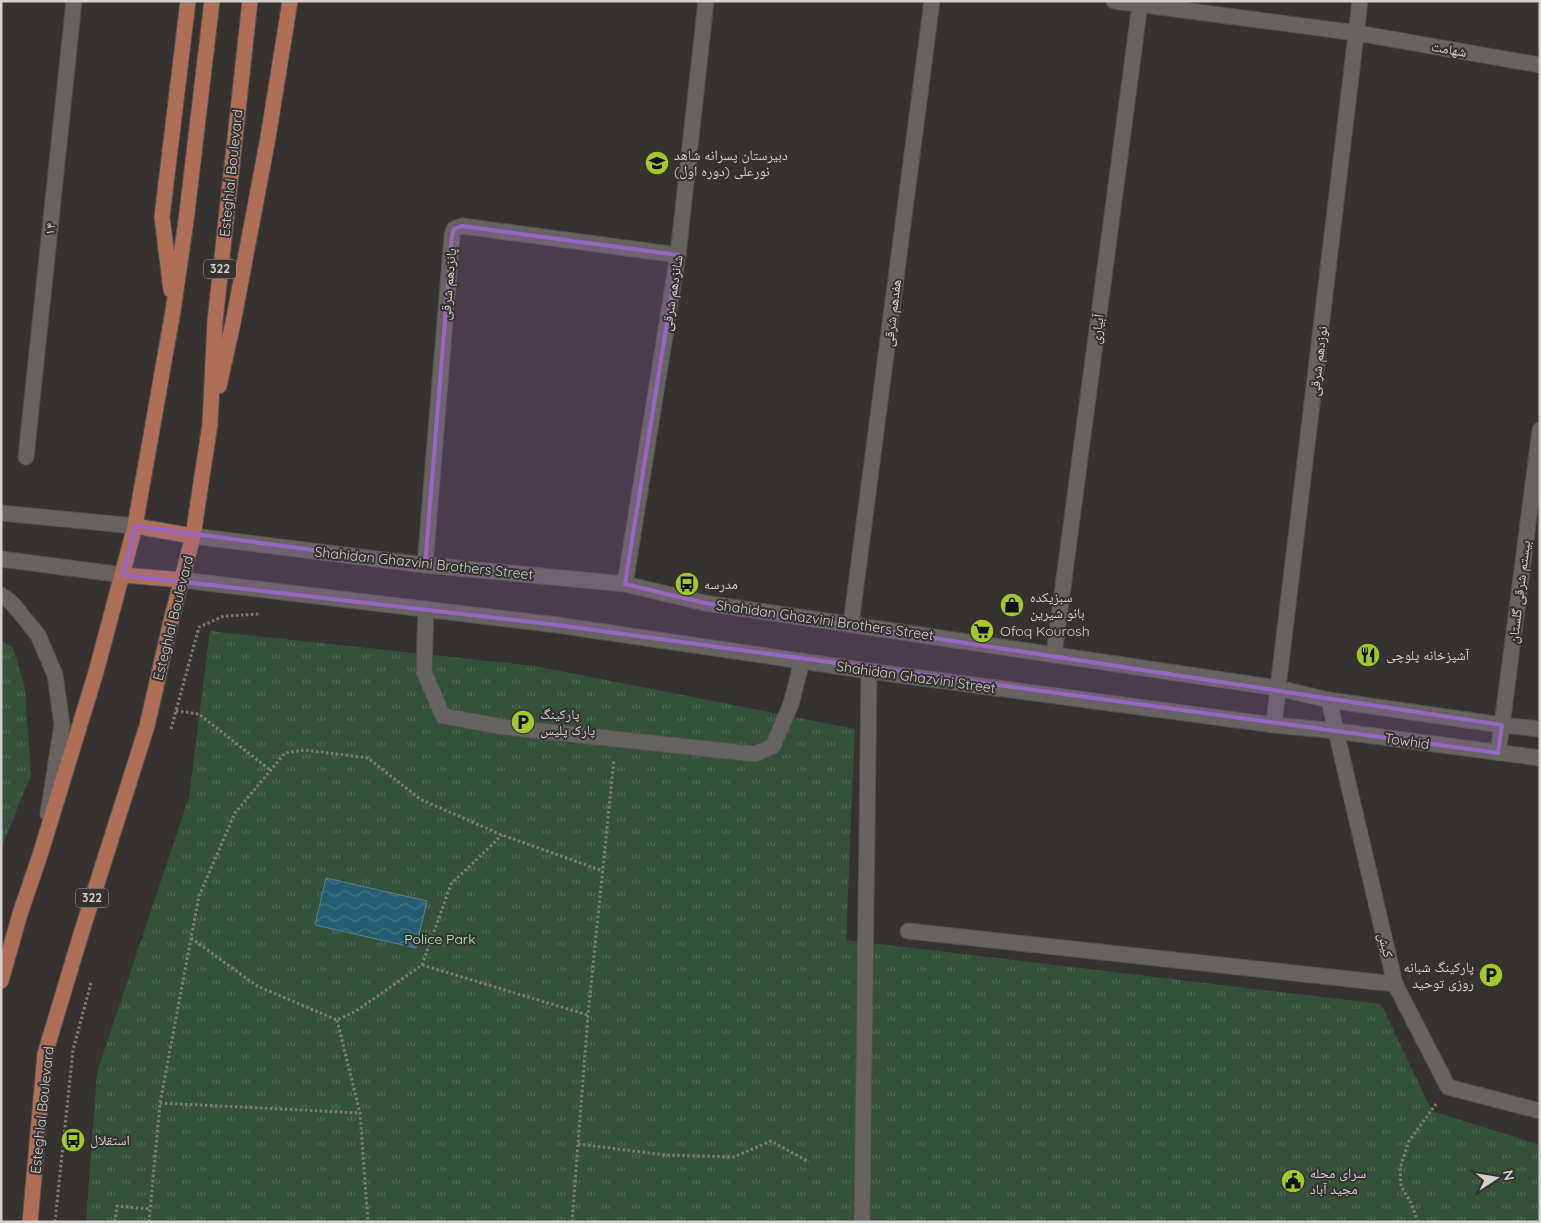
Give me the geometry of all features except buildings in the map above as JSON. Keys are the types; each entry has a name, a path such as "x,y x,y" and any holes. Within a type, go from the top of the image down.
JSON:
{"main road":[{"path":"173,311 162,217 188,1"},
{"path":"1,981 20,914 96,672 135,526 173,311 186,221 212,1"},
{"name":"Esteghlal Boulevard","path":"30,1222 45,1054 147,726 193,536 210,424 215,321 250,1"},
{"path":"210,424 234,323 268,138 290,1"},
{"path":"135,526 193,536"},
{"path":"123,575 182,580"}],"street":[{"name":"۱۴","path":"26,456 74,1"},
{"name":"شانزدهم شرقی","path":"625,584 678,255 706,1"},
{"name":"هفدهم شرقی","path":"851,624 932,1"},
{"name":"شهامت","path":"1114,1 1357,33 1540,65"},
{"name":"نوزدهم شرقی","path":"1274,725 1360,1"},
{"name":"آبیاری","path":"1054,655 1140,4"},
{"name":"پانزدهم شرقی","path":"426,565 451,245 454,229 462,226 678,255"},
{"name":"بیستم شرقی گلستان","path":"1498,753 1540,430"},
{"path":"1,512 135,526"},
{"name":"Shahidan Ghazvini Brothers Street","path":"193,536 426,565 625,584 706,603 1278,688"},
{"path":"1,559 123,575"},
{"path":"182,580 426,609 424,672 444,716 504,727 755,754 773,746 790,704 802,661"},
{"path":"1,595 12,603 38,635 55,675 62,725 41,852"},
{"name":"Shahidan Ghazvini Street","path":"426,609 557,625 870,671 1274,725"},
{"path":"862,1222 870,671"},
{"name":"Towhid","path":"1278,688 1329,700 1540,729"},
{"name":"کیش","path":"1329,700 1395,984 1448,1087"},
{"name":"Towhid","path":"1274,725 1336,731 1540,758"},
{"path":"908,931 1395,984"},
{"path":"1448,1087 1540,1111"}],"path":[{"path":"170,730 199,627 224,616 260,614"},
{"path":"151,709 199,714 270,770"},
{"path":"572,1222 588,1015 616,739"},
{"path":"149,1222 160,1104 199,896 235,813 285,753 305,750 368,758 420,798 502,835 603,871"},
{"path":"191,938 257,986 337,1020 356,1011 422,965 451,884 502,835"},
{"path":"422,965 588,1015"},
{"path":"55,1222 72,1050 93,977"},
{"path":"337,1020 360,1113 368,1222"},
{"path":"1418,1222 1412,1203 1401,1186 1400,1168 1409,1141 1448,1087"},
{"path":"160,1104 360,1113"},
{"path":"578,1144 664,1155 734,1157 771,1142 810,1162"},
{"path":"115,1222 117,1206 150,1209"}],"highlighted area":[{"path":"462,226 678,255 625,584 705,603 1502,725 1498,753 557,625 123,575 135,526 425,565 452,235 454,229"}],"green space":[{"name":"Police Park","path":"210,631 535,666 855,729 846,940 1381,1004 1432,1111 1540,1145 1540,1222 86,1222 97,1072 189,797"},
{"path":"1,641 13,648 25,688 31,775 1,849"}],"water":[{"path":"326,878 427,901 416,948 315,925"}],"place":[{"name":"دبیرستان پسرانه شاهد نورعلی (دوره اول)","path":"657,163"},
{"name":"مدرسه","path":"687,584"},
{"name":"سبزیکده بانو شیرین","path":"1012,605"},
{"name":"Ofoq Kourosh","path":"982,631"},
{"name":"آشپزخانه پلوچی","path":"1368,655"},
{"name":"پارکینگ پارک پلیس","path":"523,722"},
{"name":"پارکینگ شبانه روزی توحید","path":"1491,975"},
{"name":"استقلال","path":"73,1140"},
{"name":"سرای محله مجید آباد","path":"1293,1181"}]}
